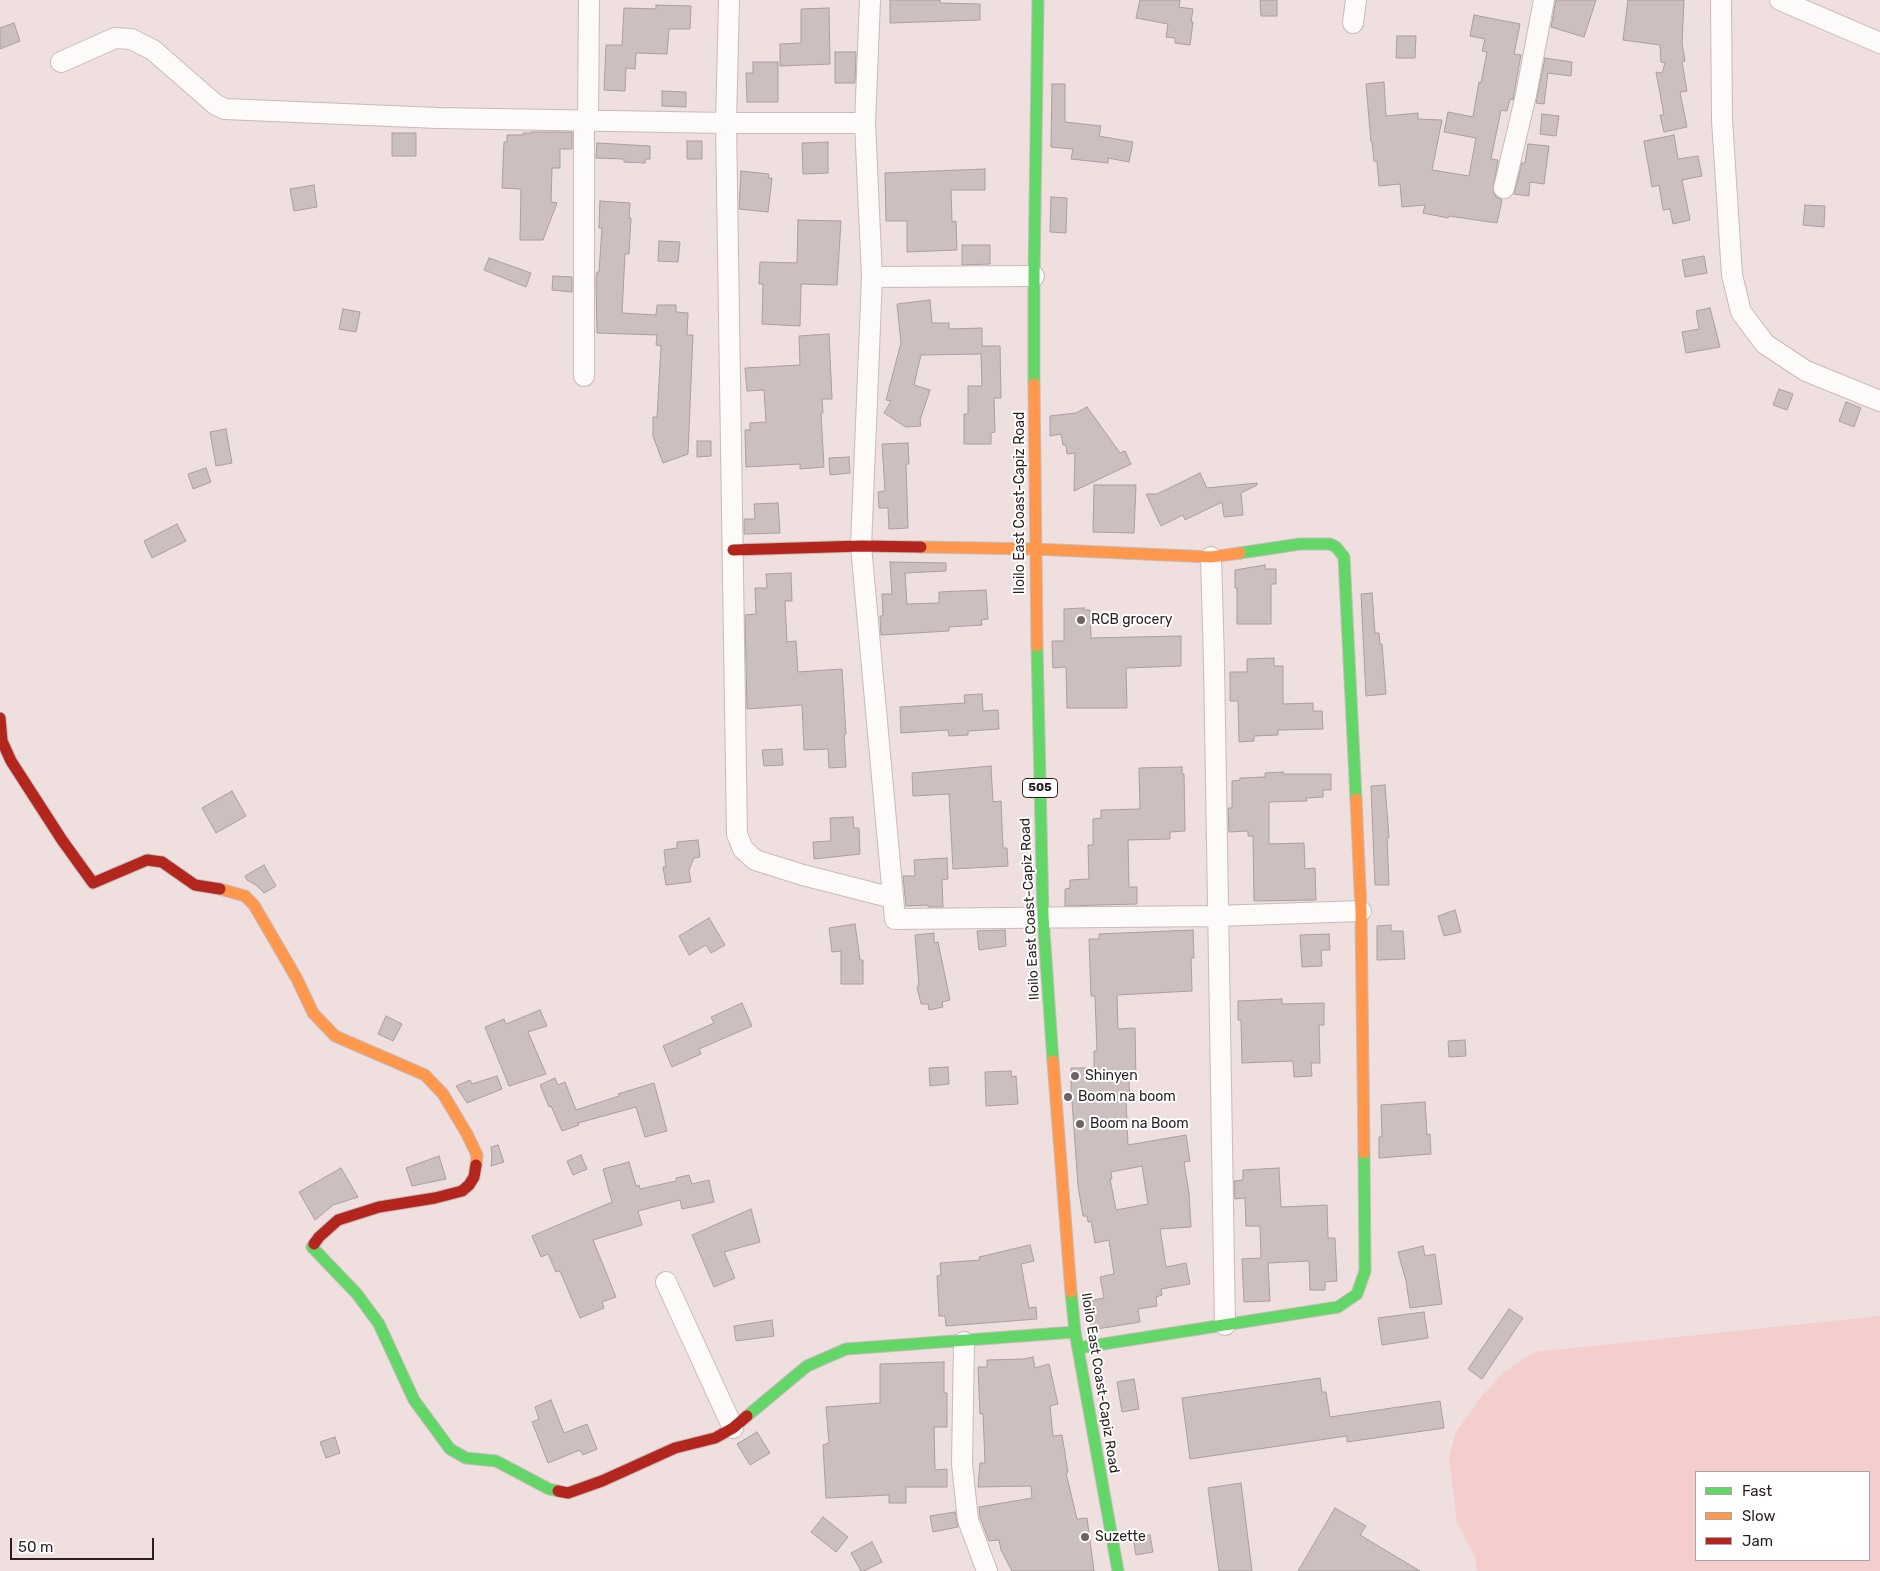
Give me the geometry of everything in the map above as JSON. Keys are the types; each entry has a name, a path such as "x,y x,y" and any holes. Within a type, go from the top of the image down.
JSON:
{"street":[{"path":"584,376 589,0"},
{"path":"729,0 726,123 737,834 743,849 755,860 803,875 893,898"},
{"path":"870,0 865,123 872,277 861,546 895,920 1218,916 1361,911"},
{"name":"Iloilo East Coast-Capiz Road","path":"1038,0 1034,276 1034,549 1043,917 1067,1253 1075,1332 1118,1571"},
{"path":"1353,22 1356,0"},
{"path":"1504,188 1526,95 1544,0"},
{"path":"1721,0 1722,120 1732,275 1741,312 1765,344 1806,371 1880,401"},
{"path":"1780,0 1880,44"},
{"path":"61,62 115,38 131,39 153,50 216,105 225,109 438,118 726,123 865,123"},
{"path":"872,277 1034,276"},
{"path":"733,550 861,546 1034,549 1211,557 1300,544 1330,544 1336,547 1344,557 1361,911 1365,1272 1358,1294 1338,1307 1078,1348"},
{"path":"1211,557 1224,1325"},
{"path":"0,718 2,741 11,761 62,840 93,883 147,860 162,862 195,885 229,890 244,896 254,905 297,979 313,1013 322,1024 335,1036 425,1075 443,1094 477,1155 474,1177 469,1185 462,1191 435,1198 379,1207 338,1220 319,1237 312,1247 357,1294 379,1324 414,1400 450,1449 466,1458 496,1461 549,1489 568,1493 602,1481 675,1448 715,1438 733,1428 807,1366 846,1349 964,1342 1075,1332"},
{"path":"666,1282 733,1428"},
{"path":"964,1342 962,1464 968,1520 987,1571"}],"shaded area":[{"path":"1880,1316 1880,1571 1477,1571 1475,1557 1457,1522 1449,1456 1456,1432 1483,1395 1504,1372 1534,1352"}],"building":[{"path":"890,0 940,0 940,3 980,4 980,20 890,23"},
{"path":"1140,0 1180,0 1179,7 1193,9 1190,45 1175,43 1175,38 1166,37 1168,24 1136,18"},
{"path":"1260,0 1277,0 1277,16 1261,16"},
{"path":"1556,0 1596,0 1584,37 1551,27"},
{"path":"1628,0 1684,0 1682,43 1685,61 1682,62 1687,91 1680,92 1687,127 1664,132 1660,115 1664,115 1656,72 1662,73 1665,63 1661,62 1660,45 1623,40"},
{"path":"656,5 691,6 690,29 669,29 667,54 636,53 635,69 626,68 625,91 604,90 606,45 622,45 624,8 656,9"},
{"path":"829,8 830,64 780,66 780,44 801,43 801,9"},
{"path":"1474,15 1520,24 1514,54 1521,55 1513,100 1510,99 1507,111 1501,110 1491,159 1498,160 1493,191 1496,197 1502,200 1497,223 1449,216 1448,218 1423,213 1425,205 1402,207 1400,184 1379,186 1377,161 1374,161 1371,142 1366,84 1384,82 1386,116 1418,113 1418,119 1442,120 1432,170 1469,176 1476,138 1444,132 1448,112 1473,117 1479,82 1481,83 1487,52 1482,51 1485,39 1470,36"},
{"path":"14,23 20,41 0,49 0,28"},
{"path":"1397,36 1416,36 1415,58 1396,58"},
{"path":"835,52 856,52 855,83 835,83"},
{"path":"1545,58 1572,62 1571,76 1548,73 1544,104 1536,103"},
{"path":"753,62 778,62 778,102 747,102 746,73 753,73"},
{"path":"1052,84 1065,84 1065,122 1101,126 1099,136 1133,142 1129,162 1108,158 1108,163 1071,159 1073,149 1051,147"},
{"path":"662,91 686,92 686,107 662,106"},
{"path":"1542,114 1559,116 1556,136 1540,134"},
{"path":"572,132 572,149 560,149 560,168 552,168 551,202 557,203 543,240 520,240 521,189 502,188 504,142 507,142 507,135 523,135 523,133"},
{"path":"392,133 416,133 416,156 392,156"},
{"path":"1674,135 1678,159 1698,156 1702,176 1682,180 1690,220 1673,224 1670,209 1663,210 1659,185 1652,187 1644,141"},
{"path":"687,141 702,141 702,159 687,159"},
{"path":"828,142 828,173 803,174 802,143"},
{"path":"597,143 650,146 650,159 645,159 645,163 624,162 624,159 596,158"},
{"path":"1528,144 1549,146 1544,184 1530,182 1529,196 1514,194 1522,163 1525,163"},
{"path":"985,169 985,190 951,190 952,222 956,221 957,250 907,252 907,221 886,221 885,173"},
{"path":"741,171 769,174 768,178 772,178 768,212 739,209"},
{"path":"314,185 317,207 294,211 290,189"},
{"path":"1051,197 1067,198 1066,233 1050,232"},
{"path":"600,201 630,203 629,254 625,254 622,313 656,315 657,305 676,305 676,312 688,313 687,335 693,335 688,454 663,463 653,436 653,417 657,417 661,346 656,345 657,335 597,333 596,279 597,272 599,272 602,228 599,228"},
{"path":"1805,205 1825,206 1824,227 1803,225"},
{"path":"798,220 841,221 837,285 801,284 800,326 762,324 763,284 759,284 760,262 797,263"},
{"path":"659,241 680,242 678,262 658,261"},
{"path":"962,245 990,245 990,264 962,265"},
{"path":"1704,256 1707,273 1685,277 1682,260"},
{"path":"489,258 531,273 526,287 484,270"},
{"path":"553,276 572,277 572,292 552,290"},
{"path":"930,300 932,323 949,323 949,329 982,328 982,346 1000,346 1001,398 994,398 995,432 991,433 991,444 964,444 964,414 968,414 968,386 982,386 981,354 921,355 914,385 930,390 920,420 921,426 906,427 884,413 891,401 886,400 901,343 897,304"},
{"path":"1710,308 1720,347 1686,353 1682,332 1699,329 1696,311"},
{"path":"343,309 360,312 356,332 339,329"},
{"path":"829,334 832,399 822,399 824,467 800,469 800,464 746,467 745,430 750,430 750,423 766,422 764,390 747,391 745,368 800,365 799,336"},
{"path":"1779,389 1793,394 1787,410 1773,405"},
{"path":"1846,402 1861,408 1854,427 1839,421"},
{"path":"1087,407 1120,453 1125,451 1131,464 1074,491 1075,453 1067,454 1066,445 1063,445 1061,434 1050,436 1050,416 1076,413"},
{"path":"226,429 232,463 216,466 210,432"},
{"path":"697,441 711,441 711,456 697,457"},
{"path":"908,443 909,464 906,464 908,528 889,529 888,508 879,508 878,492 885,491 882,444"},
{"path":"849,457 850,473 830,475 829,458"},
{"path":"206,468 211,482 193,489 188,474"},
{"path":"1200,473 1207,488 1257,483 1257,485 1241,493 1243,515 1224,517 1222,502 1185,520 1183,515 1161,526 1146,494 1157,494"},
{"path":"1094,485 1136,485 1134,533 1093,532"},
{"path":"778,503 780,533 744,534 744,519 755,519 754,504"},
{"path":"177,524 186,541 152,558 144,541"},
{"path":"890,562 946,563 946,571 905,573 907,604 939,603 939,592 986,590 988,619 981,620 982,625 949,627 949,631 881,635 880,616 883,616 882,594 892,594"},
{"path":"1265,565 1265,569 1276,569 1276,584 1271,584 1271,624 1237,624 1235,570"},
{"path":"791,573 792,601 785,601 787,642 796,641 798,672 842,669 846,767 829,768 828,749 804,750 802,705 747,709 745,615 756,614 755,588 767,588 766,574"},
{"path":"1372,593 1375,633 1379,633 1380,644 1382,644 1386,694 1366,696 1361,594"},
{"path":"1084,608 1084,610 1090,610 1091,638 1181,636 1181,666 1126,668 1127,708 1067,708 1066,667 1053,668 1052,641 1064,641 1064,609"},
{"path":"1274,658 1274,666 1283,666 1283,704 1313,703 1313,711 1322,711 1323,729 1278,730 1278,735 1254,736 1254,741 1239,742 1238,701 1230,701 1230,672 1247,672 1247,659"},
{"path":"982,694 983,711 998,710 999,729 968,731 968,735 949,736 948,730 901,733 900,707 965,703 964,695"},
{"path":"782,749 783,765 764,766 762,750"},
{"path":"991,766 993,802 1001,801 1003,848 1007,848 1008,866 953,869 949,794 913,796 912,773"},
{"path":"1182,767 1182,774 1184,774 1185,831 1170,832 1170,839 1128,840 1129,887 1137,887 1137,904 1065,906 1065,889 1070,888 1070,880 1089,879 1088,845 1093,845 1093,819 1101,818 1101,810 1140,809 1139,768"},
{"path":"1283,772 1283,774 1331,774 1331,790 1323,790 1323,797 1306,798 1307,801 1269,802 1269,844 1304,843 1305,869 1315,868 1316,900 1254,901 1253,836 1248,836 1248,831 1229,832 1228,808 1232,808 1232,781 1240,780 1240,778 1265,777 1265,773"},
{"path":"1385,785 1389,838 1387,838 1389,885 1375,885 1371,786"},
{"path":"232,791 246,816 216,833 202,808"},
{"path":"853,817 854,828 859,828 860,854 814,859 813,842 831,841 830,818"},
{"path":"698,840 700,857 694,858 689,870 691,882 666,885 663,867 666,867 664,850 677,848 677,842"},
{"path":"947,858 948,879 942,880 943,907 928,907 928,905 906,906 903,876 915,876 914,860"},
{"path":"264,865 276,886 264,893 247,880 245,876"},
{"path":"1455,910 1461,932 1444,936 1438,916"},
{"path":"709,918 725,945 711,953 706,945 689,955 679,936"},
{"path":"855,924 860,960 863,960 863,984 841,984 841,951 832,952 829,928"},
{"path":"1391,925 1391,931 1403,931 1405,959 1377,960 1377,926"},
{"path":"1005,930 1006,946 979,950 977,931"},
{"path":"1193,930 1194,958 1191,958 1192,991 1117,995 1118,1029 1135,1028 1136,1079 1129,1080 1130,1100 1126,1100 1128,1145 1186,1135 1190,1161 1184,1162 1189,1193 1191,1227 1160,1229 1166,1267 1186,1263 1190,1284 1161,1289 1162,1295 1156,1297 1157,1306 1138,1309 1140,1322 1091,1330 1088,1301 1104,1298 1100,1277 1114,1274 1109,1240 1095,1243 1091,1221 1088,1222 1087,1216 1083,1216 1078,1186 1071,1068 1094,1068 1094,1051 1097,1051 1095,996 1091,996 1089,939 1099,939 1099,934","holes":["1142,1166 1148,1204 1116,1210 1110,1179 1112,1179 1111,1172"]},
{"path":"934,933 934,943 938,942 950,1000 942,1002 943,1007 929,1010 928,1004 921,1004 917,987 919,986 915,935"},
{"path":"1329,934 1330,950 1321,950 1322,966 1302,967 1300,935"},
{"path":"1282,999 1282,1004 1324,1003 1324,1025 1319,1025 1320,1063 1311,1063 1312,1076 1294,1077 1293,1061 1242,1063 1241,1020 1238,1020 1238,1001"},
{"path":"742,1003 752,1026 699,1049 701,1054 672,1067 663,1046 714,1023 711,1017"},
{"path":"540,1010 547,1026 528,1032 546,1074 509,1086 485,1027 504,1019 506,1024"},
{"path":"386,1016 402,1024 393,1041 378,1034"},
{"path":"1465,1040 1466,1056 1449,1057 1448,1041"},
{"path":"948,1067 949,1084 930,1086 929,1068"},
{"path":"1011,1071 1012,1077 1016,1076 1018,1104 986,1106 985,1072"},
{"path":"497,1076 502,1089 467,1103 456,1086 470,1080 472,1084"},
{"path":"555,1078 558,1085 565,1082 576,1110 654,1083 667,1131 645,1137 636,1107 578,1123 579,1125 562,1131 540,1085"},
{"path":"1425,1102 1427,1135 1430,1134 1431,1154 1379,1158 1379,1137 1382,1137 1381,1105"},
{"path":"498,1145 504,1162 491,1166 491,1147"},
{"path":"581,1155 587,1169 573,1175 567,1161"},
{"path":"439,1156 446,1179 412,1186 406,1168"},
{"path":"629,1162 636,1186 639,1185 640,1189 676,1181 676,1178 689,1175 692,1184 709,1180 714,1202 682,1209 680,1200 638,1211 642,1225 593,1240 616,1297 602,1302 604,1308 580,1318 560,1271 556,1272 548,1254 541,1257 532,1236 612,1202 603,1169"},
{"path":"341,1168 358,1197 333,1205 315,1220 299,1192"},
{"path":"1279,1168 1281,1207 1327,1205 1328,1238 1335,1238 1337,1281 1325,1282 1325,1290 1310,1290 1309,1261 1268,1263 1270,1301 1244,1302 1242,1259 1261,1258 1260,1226 1246,1226 1245,1198 1235,1199 1234,1181 1243,1180 1243,1170"},
{"path":"751,1209 760,1242 724,1252 735,1278 714,1287 692,1235"},
{"path":"1030,1245 1034,1261 1021,1264 1029,1308 1036,1307 1037,1319 946,1326 945,1316 939,1316 937,1276 941,1275 940,1263 980,1260 979,1257"},
{"path":"1423,1246 1425,1256 1435,1254 1442,1304 1410,1308 1406,1281 1398,1252"},
{"path":"1509,1309 1523,1318 1482,1379 1468,1369"},
{"path":"1424,1312 1428,1338 1382,1345 1378,1318"},
{"path":"772,1320 774,1336 736,1341 734,1326"},
{"path":"1033,1357 1035,1368 1049,1364 1058,1404 1050,1406 1053,1436 1062,1435 1068,1472 1066,1473 1077,1519 1087,1518 1094,1571 1012,1571 1001,1550 999,1540 989,1541 980,1517 979,1507 1032,1498 1031,1486 978,1487 980,1463 985,1463 983,1414 980,1414 978,1367 987,1367 987,1360"},
{"path":"944,1362 944,1393 947,1393 947,1427 934,1427 935,1470 947,1469 947,1487 906,1487 906,1503 889,1503 889,1495 826,1498 823,1445 829,1443 826,1407 880,1403 880,1364"},
{"path":"1320,1378 1322,1392 1326,1392 1330,1417 1440,1401 1444,1428 1347,1442 1347,1436 1190,1459 1182,1398"},
{"path":"1134,1379 1139,1409 1122,1412 1117,1382"},
{"path":"551,1400 564,1433 587,1424 597,1449 583,1455 580,1450 548,1463 532,1422 539,1419 535,1407"},
{"path":"757,1432 770,1453 750,1465 737,1444"},
{"path":"335,1437 340,1453 326,1458 320,1442"},
{"path":"1241,1483 1252,1571 1219,1571 1208,1488"},
{"path":"1335,1508 1366,1526 1360,1535 1420,1571 1298,1571"},
{"path":"955,1512 958,1527 933,1532 930,1516"},
{"path":"823,1517 848,1537 836,1552 811,1532"},
{"path":"1150,1535 1153,1552 1136,1555 1133,1537"},
{"path":"872,1542 882,1562 861,1571 851,1553"}],"traffic: fast":[{"path":"1034,384 1038,0"},
{"path":"1240,553 1300,544 1330,544 1336,547 1344,557 1356,799"},
{"path":"1037,646 1043,917 1053,1061"},
{"path":"1078,1348 1338,1307 1357,1294 1365,1271 1364,1153"},
{"path":"314,1244 312,1247 357,1294 379,1324 414,1400 450,1449 466,1458 496,1461 549,1489 558,1491"},
{"path":"1071,1292 1075,1332 1118,1571"},
{"path":"747,1416 807,1366 846,1349 1075,1332"}],"traffic: slow":[{"path":"1034,384 1037,646"},
{"path":"921,547 1034,549 1211,557 1240,553"},
{"path":"1356,799 1361,911 1364,1153"},
{"path":"220,889 245,896 254,905 297,979 313,1013 335,1036 425,1075 443,1094 477,1155 476,1165"},
{"path":"1053,1061 1071,1292"}],"traffic: jam":[{"path":"733,550 861,546 921,547"},
{"path":"0,718 2,741 11,761 62,840 93,883 147,860 162,862 195,885 220,889"},
{"path":"314,1244 338,1220 379,1207 435,1198 462,1191 474,1177 476,1165"},
{"path":"558,1491 568,1493 602,1481 675,1448 715,1438 733,1428 747,1416"}],"place":[{"name":"RCB grocery","path":"1081,620"},
{"name":"Shinyen","path":"1075,1076"},
{"name":"Boom na boom","path":"1068,1097"},
{"name":"Boom na Boom","path":"1080,1124"},
{"name":"Suzette","path":"1085,1537"}]}
